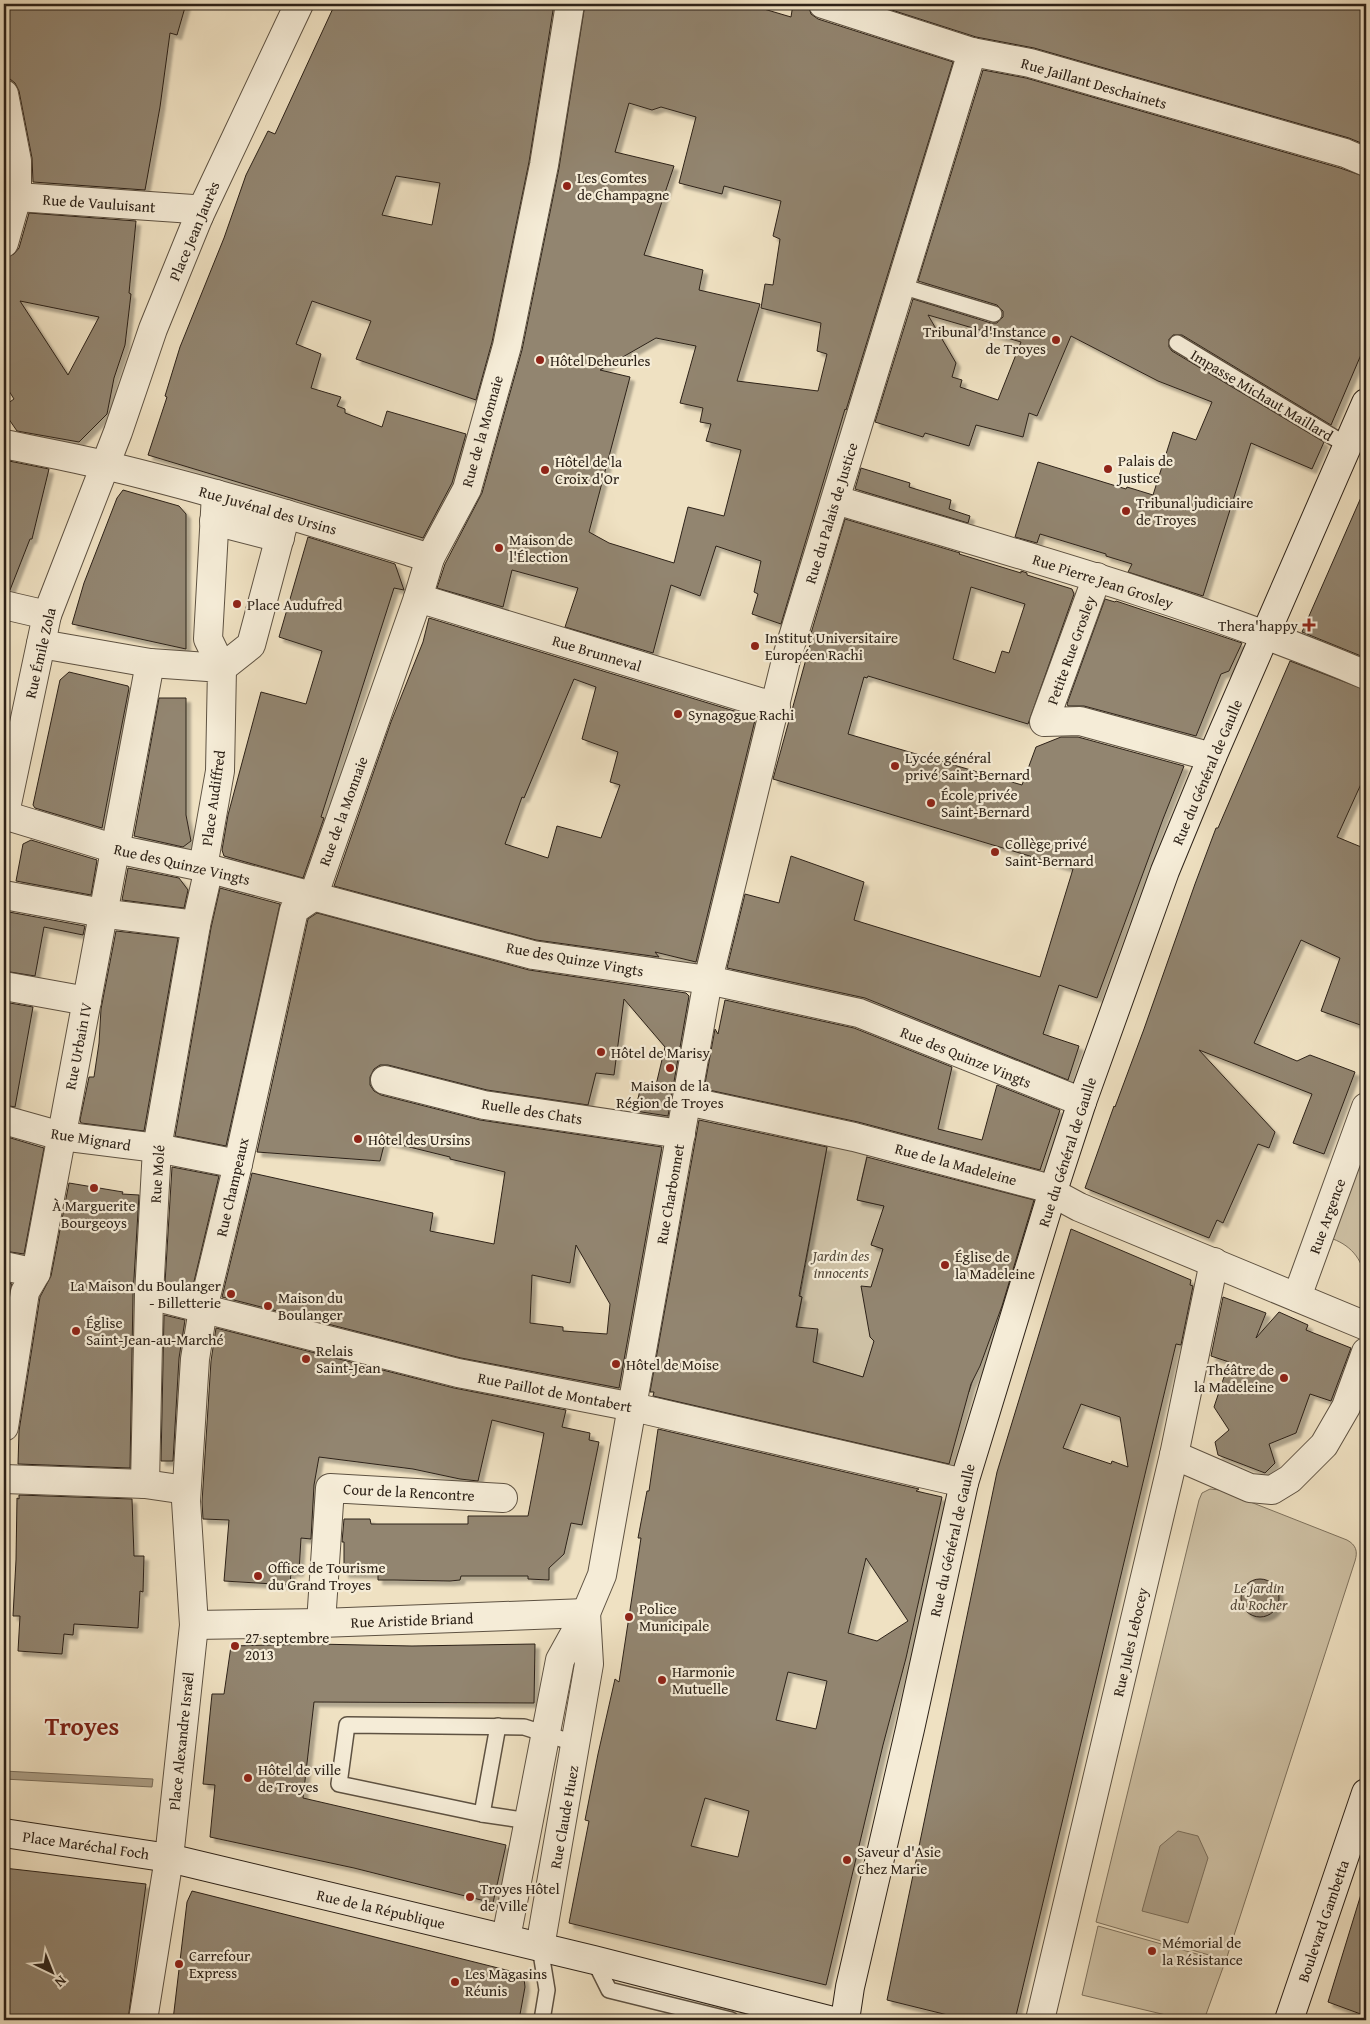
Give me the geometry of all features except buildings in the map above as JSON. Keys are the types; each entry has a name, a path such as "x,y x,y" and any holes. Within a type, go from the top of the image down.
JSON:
{"street":[{"name":"Place Jean Jaurès","path":"104,465 154,329 199,216 299,4"},
{"name":"Rue de la Monnaie","path":"313,897 418,598 430,558 466,489 506,346 544,165 570,4"},
{"name":"Rue Jaillant Deschainets","path":"823,4 972,52 1030,63 1345,153 1366,162"},
{"name":"Rue du Palais de Justice","path":"708,980 786,660 972,52"},
{"path":"4,94 17,161 4,243"},
{"name":"Rue de Vauluisant","path":"10,205 193,209 199,216"},
{"name":"Rue du Général de Gaulle","path":"845,2020 850,1988 964,1483 1052,1194 1082,1102 1165,871 1212,757 1366,403"},
{"name":"Rue Juvénal des Ursins","path":"4,444 104,465 215,508 283,526 430,558"},
{"name":"Rue Émile Zola","path":"4,816 9,764 47,615 104,465"},
{"name":"Rue Pierre Jean Grosley","path":"836,500 1097,577 1266,634 1366,675"},
{"name":"Place Audiffred","path":"206,868 220,771 222,668 208,640 215,508"},
{"path":"41,644 150,663 222,668 251,645 283,526"},
{"name":"Petite Rue Grosley","path":"1097,577 1044,722 1080,721 1212,757"},
{"name":"Rue Brunneval","path":"418,598 776,707"},
{"path":"4,605 47,615"},
{"name":"Rue Urbain IV","path":"4,1427 25,1292 36,1273 87,1001 111,914 116,849 150,663"},
{"name":"Rue des Quinze Vingts","path":"4,816 116,849 206,868 533,955 708,980 859,1014 1082,1102"},
{"name":"Rue Molé","path":"145,1484 148,1295 157,1148 206,868"},
{"path":"4,896 196,926"},
{"name":"Rue Champeaux","path":"186,1490 195,1359 204,1309 294,910 313,897"},
{"name":"Rue Charbonnet","path":"633,1408 708,980"},
{"path":"4,986 87,1001"},
{"name":"Ruelle des Chats","path":"385,1080 484,1105 681,1134"},
{"name":"Rue de la Madeleine","path":"687,1101 854,1137 1040,1186 1079,1207 1366,1326"},
{"name":"Rue Argence","path":"1297,1297 1366,1107"},
{"name":"Rue Mignard","path":"4,1120 61,1136 157,1148 238,1164"},
{"name":"Rue Jules Lebocey","path":"1040,2020 1174,1455 1214,1262"},
{"path":"4,1266 36,1273"},
{"name":"Rue Paillot de Montabert","path":"148,1295 458,1373 633,1408 964,1483"},
{"path":"1174,1455 1250,1488 1272,1490 1290,1480 1324,1445 1346,1407 1366,1352"},
{"name":"Rue Claude Huez","path":"506,1938 560,1660 586,1613 602,1575 633,1408"},
{"path":"4,1479 145,1484 186,1490"},
{"name":"Cour de la Rencontre","path":"320,1623 330,1488 503,1498"},
{"name":"Place Alexandre Israël","path":"143,2020 169,1858 194,1625 186,1490"},
{"name":"Rue Claude Huez","path":"540,1947 577,1744 589,1664 586,1613"},
{"name":"Rue Aristide Briand","path":"194,1625 320,1623 586,1613"},
{"name":"Boulevard Gambetta","path":"1289,2020 1358,1842 1366,1793"},
{"name":"Place Maréchal Foch","path":"4,1833 169,1858"},
{"name":"Rue de la République","path":"169,1858 506,1938 828,2020"}],"lane":[{"path":"901,286 994,314"},
{"name":"Impasse Michaut Maillard","path":"1177,344 1348,446"},
{"path":"529,1821 482,1814 339,1784 347,1725 498,1726 531,1729 577,1744"},
{"path":"482,1814 498,1726"},
{"name":"Rue Claude Huez","path":"540,1947 546,1990 542,2020"},
{"path":"594,1960 609,1990 731,2020"}],"green space":[{"name":"Jardin des innocents","path":"828,1141 868,1151 857,1200 890,1207 885,1243 873,1239 871,1244 883,1249 871,1338 976,1370 969,1392 867,1365 863,1377 813,1362 797,1327 802,1297 800,1296"},
{"path":"1366,1146 1366,1303 1363,1269 1360,1262 1346,1246 1333,1239 1333,1236"},
{"name":"Le jardin du Rocher","path":"1210,1489 1220,1490 1347,1540 1356,1549 1355,1561 1226,1960 1096,1922 1199,1500 1202,1493"},
{"path":"1098,1926 1225,1962 1204,2020 1187,2020 1082,1995"}],"shaded area":[{"path":"4,1771 153,1779 152,1787 4,1779"},
{"path":"1178,1831 1198,1836 1208,1858 1188,1923 1142,1911 1160,1846"}],"place":[{"name":"Les Comtes de Champagne","path":"567,186"},
{"name":"Tribunal d'Instance de Troyes","path":"1056,340"},
{"name":"Hôtel Deheurles","path":"540,360"},
{"name":"Palais de Justice","path":"1108,469"},
{"name":"Hôtel de la Croix d'Or","path":"545,470"},
{"name":"Tribunal judiciaire de Troyes","path":"1126,511"},
{"name":"Maison de l'Élection","path":"499,548"},
{"name":"Place Audufred","path":"237,604"},
{"name":"Thera'happy","path":"1309,625"},
{"name":"Institut Universitaire Européen Rachi","path":"755,646"},
{"name":"Synagogue Rachi","path":"678,714"},
{"name":"Lycée général privé Saint-Bernard","path":"895,766"},
{"name":"École privée Saint-Bernard","path":"931,803"},
{"name":"Collège privé Saint-Bernard","path":"995,852"},
{"name":"Hôtel de Marisy","path":"601,1052"},
{"name":"Maison de la Région de Troyes","path":"670,1068"},
{"name":"Hôtel des Ursins","path":"358,1139"},
{"name":"À Marguerite Bourgeoys","path":"94,1188"},
{"name":"Église de la Madeleine","path":"945,1265"},
{"name":"La Maison du Boulanger - Billetterie","path":"231,1294"},
{"name":"Maison du Boulanger","path":"268,1306"},
{"name":"Église Saint-Jean-au-Marché","path":"76,1331"},
{"name":"Relais Saint-Jean","path":"306,1359"},
{"name":"Hôtel de Moise","path":"616,1364"},
{"name":"Théâtre de la Madeleine","path":"1284,1378"},
{"name":"Office de Tourisme du Grand Troyes","path":"258,1576"},
{"name":"Police Municipale","path":"629,1617"},
{"name":"27 septembre 2013","path":"235,1646"},
{"name":"Harmonie Mutuelle","path":"662,1680"},
{"name":"Hôtel de ville de Troyes","path":"248,1778"},
{"name":"Saveur d'Asie Chez Marie","path":"847,1860"},
{"name":"Troyes Hôtel de Ville","path":"470,1897"},
{"name":"Mémorial de la Résistance","path":"1152,1951"},
{"name":"Carrefour Express","path":"179,1964"},
{"name":"Les Magasins Réunis","path":"455,1982"}],"district":[{"name":"Troyes","path":"82,1726"}]}
